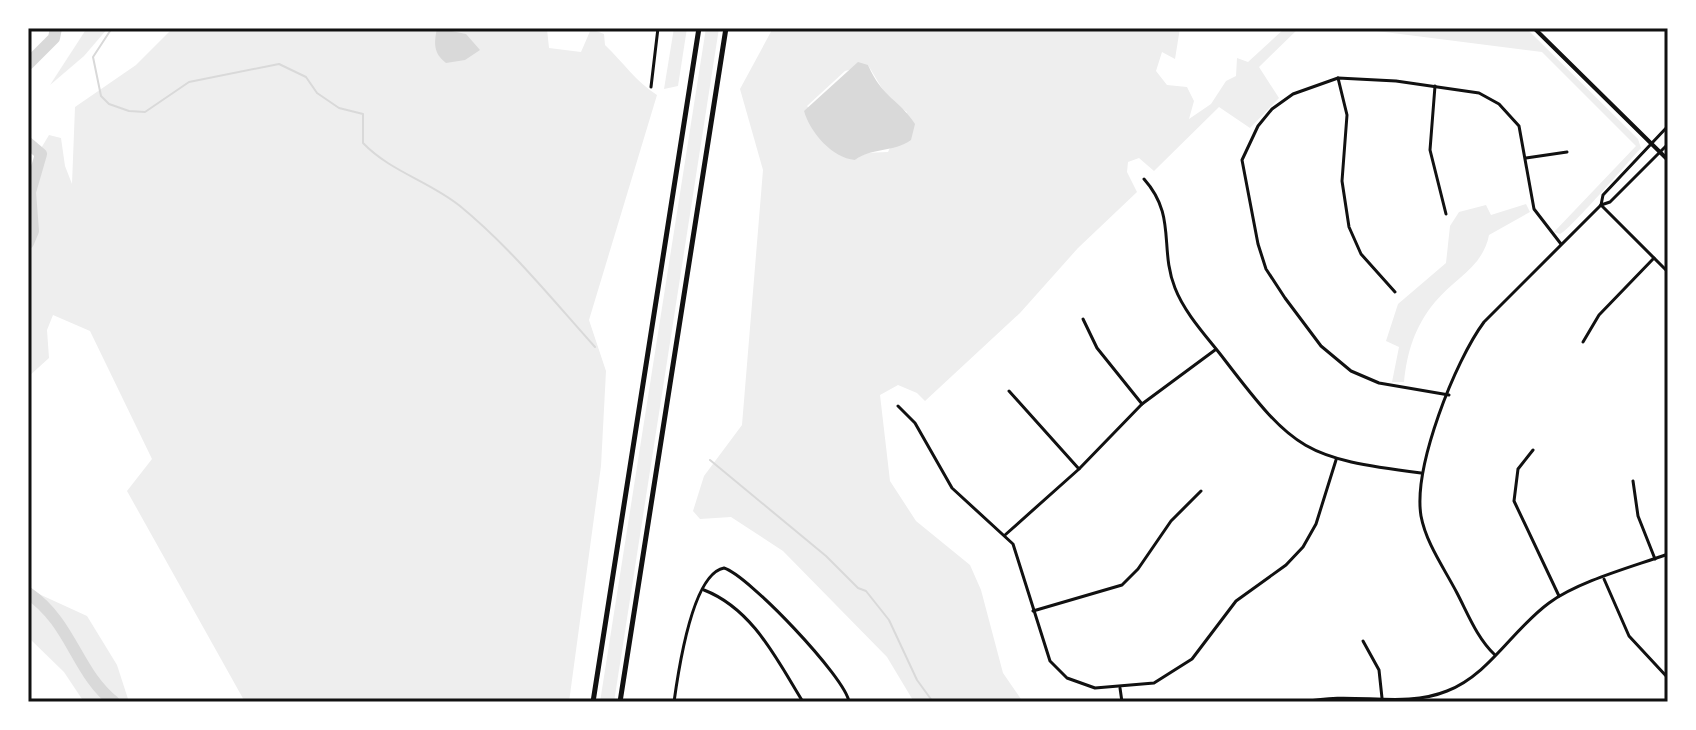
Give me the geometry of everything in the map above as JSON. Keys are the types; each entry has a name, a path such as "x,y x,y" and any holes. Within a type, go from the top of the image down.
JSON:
{"highway":[{"path":"593,702 699,28"},
{"path":"620,702 726,28"}],"main road":[{"path":"1534,28 1668,160"}],"street":[{"path":"651,87 658,28"},
{"path":"1338,78 1347,115 1342,181 1349,227 1361,254 1395,292"},
{"path":"1449,395 1373,381 1345,367 1321,346 1266,269 1242,160 1250,139 1272,109 1293,94 1338,78 1396,81 1479,93 1499,104 1519,126 1534,209 1561,244"},
{"path":"1435,86 1430,150 1446,214"},
{"path":"1601,205 1603,195 1668,126"},
{"path":"1495,655 1478,635 1430,543 1422,518 1421,473 1471,342 1484,322 1601,205 1610,202 1668,144"},
{"path":"1526,158 1567,152"},
{"path":"1144,179 1163,207 1175,290 1216,349 1276,425 1313,451 1336,460 1421,473"},
{"path":"1601,205 1668,272"},
{"path":"1583,342 1599,315 1654,258"},
{"path":"1083,319 1097,348 1142,404"},
{"path":"1005,535 1079,469 1142,404 1216,349"},
{"path":"1009,391 1079,469"},
{"path":"898,406 915,423 952,488 1005,535 1019,557 1046,656 1062,673 1087,687 1120,688 1154,683 1182,668 1236,601 1291,560 1316,524 1336,460"},
{"path":"1533,450 1518,469 1514,501 1559,596"},
{"path":"1633,481 1633,498 1655,559"},
{"path":"1033,611 1122,585 1138,569 1175,516 1201,491"},
{"path":"1306,702 1424,697 1448,691 1471,678 1559,596 1668,554"},
{"path":"674,702 683,643 714,571 724,568 736,573 756,590 839,679 849,702"},
{"path":"1604,579 1629,636 1668,678"},
{"path":"704,590 733,606 754,626 803,702"},
{"path":"1363,641 1379,670 1382,698"},
{"path":"1120,688 1122,702"}],"shaded area":[{"path":"87,28 108,28 84,56 50,85"},
{"path":"173,28 551,28 547,29 549,48 581,52 591,29 604,34 605,45 657,95 589,320 606,371 601,466 569,702 245,702 127,491 152,459 90,331 53,315 47,330 49,358 28,377 31,337 28,330 28,170 49,135 61,138 65,166 72,184 75,107 136,65"},
{"path":"437,28 466,34 480,50 465,60 446,63 436,47"},
{"path":"674,28 687,28 678,86 664,89"},
{"path":"706,28 719,28 614,702 600,702"},
{"path":"773,28 1180,28 1175,59 1162,52 1156,71 1167,85 1187,87 1194,101 1189,119 1211,104 1226,81 1236,76 1237,58 1248,62 1285,28 1299,28 1259,67 1279,98 1250,128 1219,107 1154,171 1139,158 1128,162 1127,172 1137,192 1078,248 1020,313 925,401 917,393 898,385 880,395 890,481 916,521 970,565 981,590 1003,673 1023,702 914,702 887,657 783,551 731,517 700,519 693,511 704,476 742,425 763,170 740,89","holes":["868,65 889,100 907,112 888,152 864,153 855,160 807,106 845,71"]},
{"path":"1353,28 1526,28 1638,139 1641,148 1574,222 1560,234 1554,232 1636,146 1542,52"},
{"path":"858,62 868,65 879,85 915,124 911,140 855,160 838,154 823,143 804,111"},
{"path":"1526,204 1530,212 1489,235 1475,264 1428,311 1413,340 1404,382 1392,382 1399,347 1386,341 1398,304 1446,263 1450,226 1459,212 1486,205 1491,215"},
{"path":"28,589 87,616 117,665 129,702 84,702 64,672 28,637"}],"waterway":[{"path":"28,64 54,38 56,28"},
{"path":"112,28 93,57 101,96 109,104 129,111 145,112 189,82 279,64 306,77 317,93 339,108 363,114 363,143 386,162 448,197 479,222 595,347"},
{"path":"28,143 41,154 30,192 33,231 28,243"},
{"path":"710,460 826,556 858,588 866,591 889,620 917,680 933,702"},
{"path":"28,593 55,618 91,677 114,702"}]}
